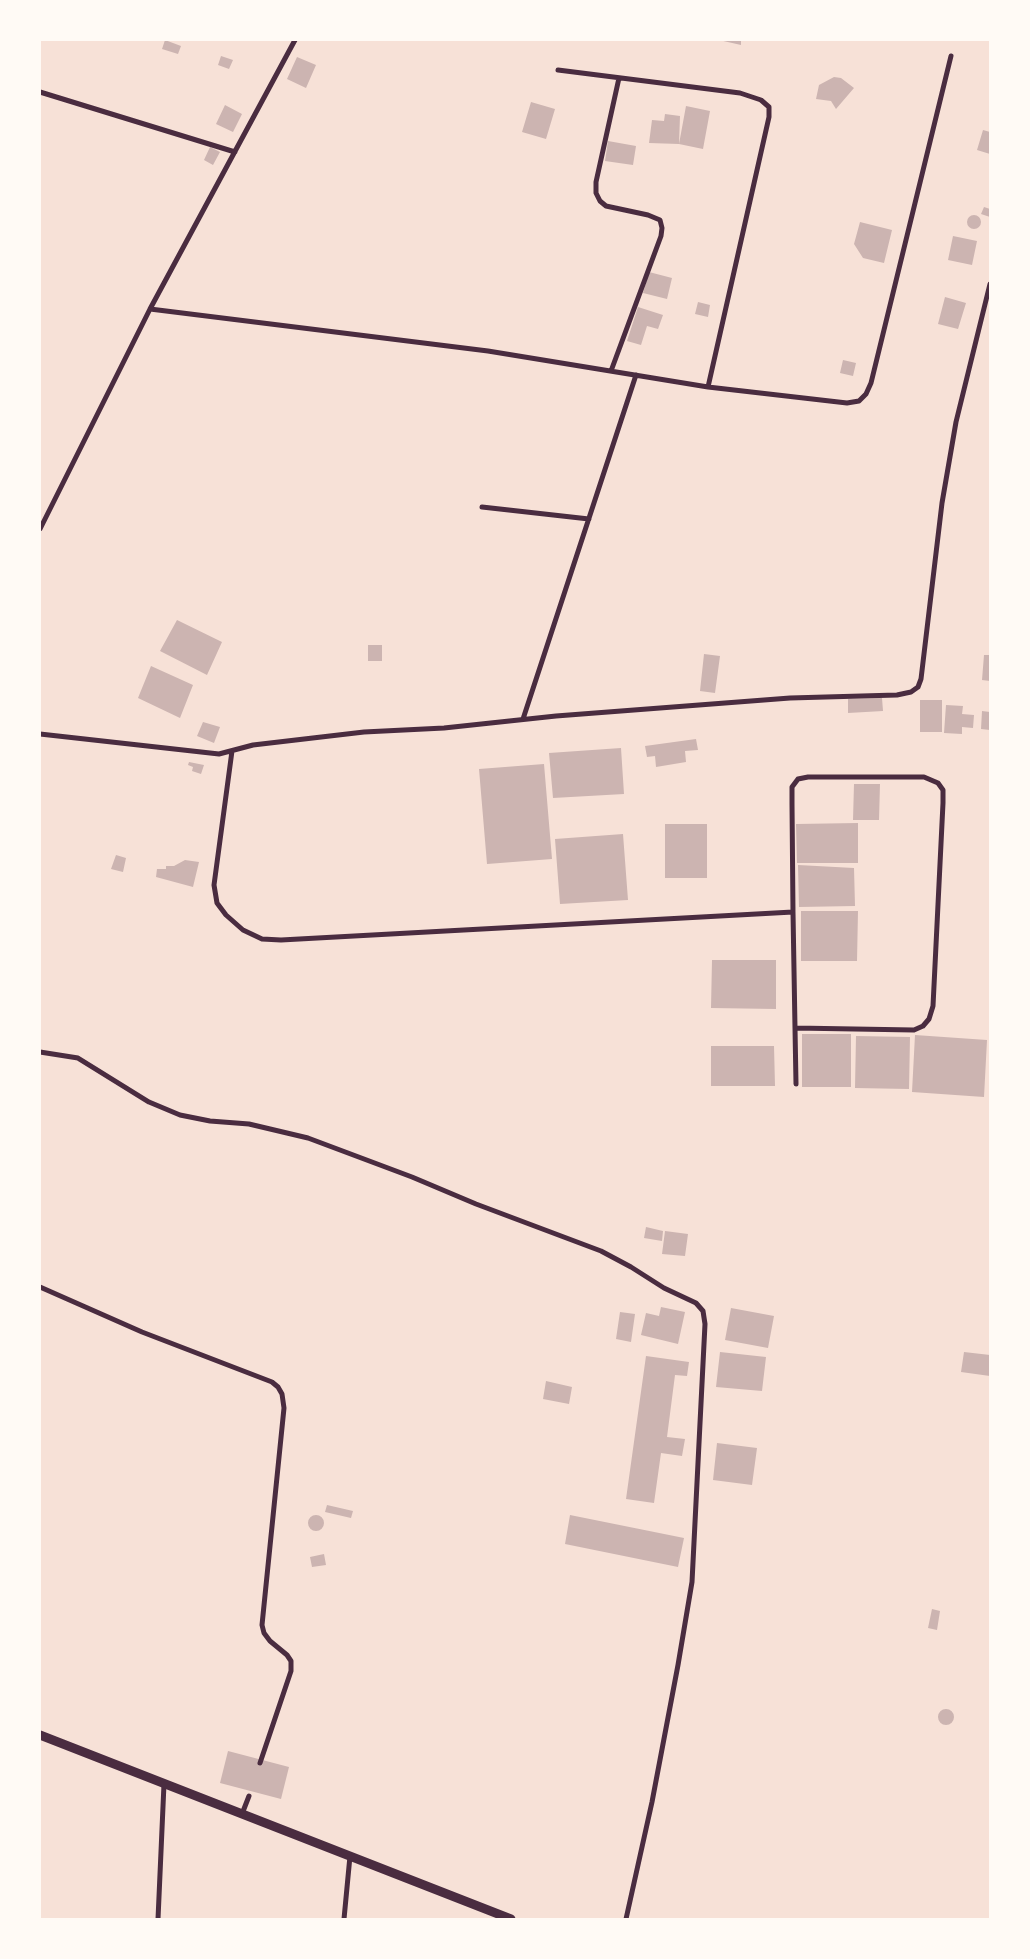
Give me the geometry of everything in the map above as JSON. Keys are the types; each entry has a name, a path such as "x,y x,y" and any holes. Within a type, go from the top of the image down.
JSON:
{"street":[{"path":"40,529 150,309 295,40"},
{"path":"150,309 488,351 708,387 847,403 859,401 866,394 952,56"},
{"path":"558,70 740,93 760,100 769,107 769,117 708,387"},
{"path":"611,371 661,236 662,228 660,220 648,215 606,206 596,193 596,182 619,78"},
{"path":"40,92 235,152"},
{"path":"40,734 219,754 253,745 355,733 444,728 523,719 790,698 897,695 911,692 918,687 921,678 942,503 956,422 990,284"},
{"path":"523,719 636,375"},
{"path":"482,507 589,519"},
{"path":"232,751 214,885 218,903 226,915 243,930 262,939 281,940 794,912"},
{"path":"795,1028 914,1030 923,1026 929,1019 933,1006 944,803 943,790 938,783 924,777 808,776 798,779 792,787 794,912 795,1028 796,1084"},
{"path":"40,1052 78,1058 149,1102 180,1115 210,1121 249,1124 308,1138 412,1177 476,1204 600,1251 631,1267 664,1288 696,1303 703,1311 705,1324 692,1582 652,1802 626,1919"},
{"path":"40,1287 142,1332 272,1382 282,1394 284,1408 262,1626 270,1642 287,1655 291,1661 291,1671 260,1763"},
{"path":"40,1735 511,1919"},
{"path":"158,1919 164,1784"},
{"path":"242,1814 249,1796"},
{"path":"344,1919 350,1856"}],"building":[{"path":"165,40 181,46 178,54 162,49"},
{"path":"719,40 741,40 741,45"},
{"path":"221,56 233,60 229,69 218,65"},
{"path":"297,57 316,65 306,88 287,79"},
{"path":"834,77 841,78 854,88 836,109 831,101 816,99 819,85"},
{"path":"531,102 555,109 546,139 522,132"},
{"path":"225,105 242,114 233,132 216,124"},
{"path":"686,106 710,111 703,149 679,144"},
{"path":"665,114 680,116 679,144 649,143 652,120 664,121"},
{"path":"983,130 990,132 990,154 977,150"},
{"path":"608,141 636,146 633,165 605,161"},
{"path":"210,147 220,152 213,165 204,160"},
{"path":"984,207 990,209 990,217 981,214"},
{"path":"971,215 977,215 981,222 977,229 971,229 967,225 967,219"},
{"path":"860,222 892,230 884,263 863,258 854,244"},
{"path":"953,236 977,241 972,265 948,260"},
{"path":"649,272 672,278 667,299 643,293"},
{"path":"945,297 966,303 958,329 938,324"},
{"path":"698,302 710,305 708,317 695,314"},
{"path":"638,307 663,315 658,329 647,326 641,345 627,341"},
{"path":"843,360 856,363 853,376 840,373"},
{"path":"177,620 222,642 207,675 160,651"},
{"path":"368,645 382,645 382,661 368,661"},
{"path":"704,654 720,656 715,693 700,691"},
{"path":"984,655 990,655 990,681 982,680"},
{"path":"151,666 193,685 180,718 138,698"},
{"path":"882,698 883,711 848,713 848,699"},
{"path":"920,700 942,700 942,732 920,732"},
{"path":"946,705 963,706 962,714 974,715 973,728 962,727 962,734 944,733"},
{"path":"982,711 990,712 990,730 981,729"},
{"path":"203,722 220,727 214,743 197,736"},
{"path":"696,739 698,750 685,751 686,762 656,767 655,756 647,757 645,746"},
{"path":"621,748 624,794 553,798 549,753"},
{"path":"189,762 204,765 201,774 192,771 193,767 188,765"},
{"path":"544,764 552,859 487,864 479,769"},
{"path":"854,784 880,784 879,820 853,820"},
{"path":"858,823 858,863 797,863 796,824"},
{"path":"665,824 707,824 707,878 665,878"},
{"path":"623,834 628,900 560,904 555,839"},
{"path":"116,855 126,858 123,872 111,869"},
{"path":"185,860 199,862 193,887 156,877 157,869 166,869 166,866 174,866"},
{"path":"798,865 854,868 855,906 799,907"},
{"path":"801,911 858,911 857,961 801,961"},
{"path":"712,960 776,960 776,1009 711,1008"},
{"path":"802,1034 851,1034 851,1087 802,1087"},
{"path":"915,1035 987,1040 984,1097 912,1092"},
{"path":"856,1036 910,1037 909,1089 855,1088"},
{"path":"711,1046 774,1046 775,1086 711,1086"},
{"path":"646,1227 663,1231 662,1241 644,1238"},
{"path":"665,1231 688,1234 685,1256 662,1254"},
{"path":"661,1307 685,1312 678,1344 641,1335 646,1313 659,1316"},
{"path":"731,1308 774,1316 768,1348 725,1340"},
{"path":"620,1312 635,1314 631,1342 616,1339"},
{"path":"720,1352 766,1357 762,1391 716,1387"},
{"path":"964,1352 990,1355 990,1376 961,1372"},
{"path":"646,1356 689,1362 687,1376 675,1375 667,1437 685,1439 682,1456 661,1453 654,1503 626,1499"},
{"path":"546,1381 572,1387 569,1404 543,1399"},
{"path":"717,1443 757,1448 752,1485 713,1480"},
{"path":"327,1505 353,1511 351,1518 325,1512"},
{"path":"313,1515 319,1515 324,1520 322,1529 313,1531 308,1526 308,1520"},
{"path":"570,1515 684,1538 678,1567 565,1544"},
{"path":"324,1554 326,1565 312,1567 310,1557"},
{"path":"932,1609 940,1611 937,1630 928,1628"},
{"path":"943,1709 949,1709 954,1714 952,1723 943,1725 938,1720 938,1714"},
{"path":"228,1751 289,1767 281,1799 220,1783"}]}
